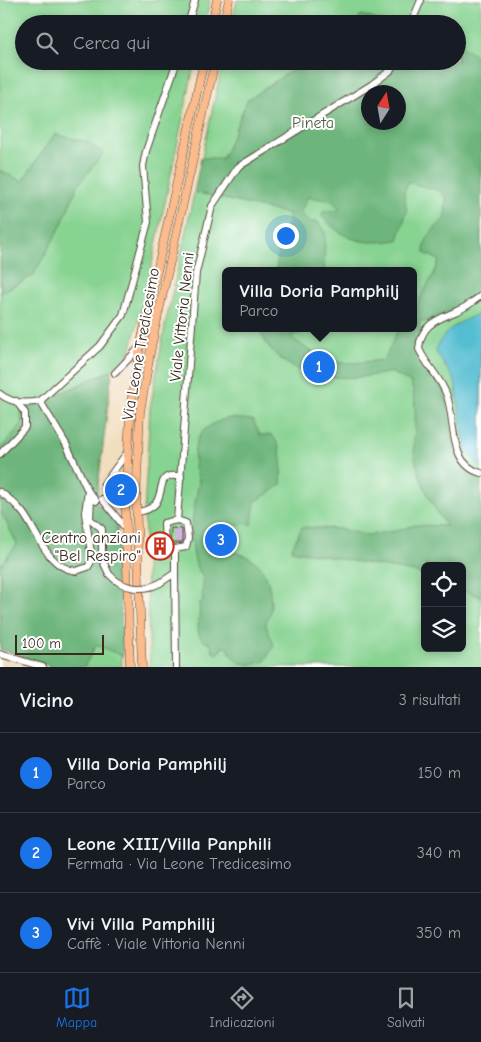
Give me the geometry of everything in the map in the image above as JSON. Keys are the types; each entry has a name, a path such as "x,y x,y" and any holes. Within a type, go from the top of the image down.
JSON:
{"main road":[{"path":"214,15 217,0"},
{"path":"225,15 229,0"},
{"name":"Via Leone Tredicesimo","path":"130,667 126,454 133,385 202,70"},
{"name":"Via Leone Tredicesimo","path":"142,667 136,512 138,441 144,382 213,70"}],"street":[{"path":"191,15 195,0"},
{"path":"415,15 422,0"},
{"path":"0,394 16,401 30,403 40,401 100,346 123,315 148,222 143,166 146,151 174,70"},
{"name":"Viale Vittoria Nenni","path":"177,520 196,274 212,206 238,167 371,85 390,70"},
{"path":"481,296 465,307 428,325 419,340 418,349 447,395 457,452 464,464 473,471 481,473"},
{"path":"115,373 140,348"},
{"path":"0,454 25,427 25,413 16,401"},
{"path":"40,401 66,444 94,497 108,508 126,530"},
{"path":"104,484 126,454"},
{"path":"136,512 149,510 156,505 161,484 167,476 172,474 181,477"},
{"path":"0,492 20,510 40,544 56,563 76,571 84,570 92,560 85,513 94,497"},
{"path":"94,497 90,519 102,529 102,559 109,574 119,583 131,587 146,588 160,583 175,573"},
{"path":"177,520 186,523 188,538 186,547 175,549 165,547 164,523 177,520"},
{"path":"175,549 176,667"},
{"path":"0,654 43,667"}],"green space":[{"path":"0,0 210,0 207,15 15,15 15,70 193,70 146,292 131,348 128,355 112,370 96,503 107,511 117,525 122,667 53,667 0,649"},
{"name":"Pineta","path":"237,0 481,0 481,667 150,667 144,511 150,408 165,326 221,70 466,70 466,15 234,15"},
{"name":"Pineta","path":"466,50 478,57 481,65 481,293 469,302 424,322 417,319 418,302 439,260 424,253 424,247 428,238 445,218 446,197 439,191 408,182 404,193 407,211 398,240 375,242 355,240 338,231 321,215 324,211 337,211 339,208 332,201 308,197 300,213 309,222 318,222 325,233 324,267 276,267 280,239 289,222 289,214 194,192 201,158 223,158 247,100 292,70 466,70"},
{"path":"55,134 87,142 104,153 78,185 61,226 33,276 0,293 0,170 22,181"},
{"path":"417,322 420,323 417,353 432,373 445,396 454,447 462,464 481,478 481,597 466,591 466,562 421,562 421,575 291,550 302,527 340,529 366,535 396,531 415,525 447,526 430,500 417,468 414,448 415,407 411,383 391,372 353,377 334,377 297,369 281,359 268,346 261,332 302,332 291,336 316,354 339,362 355,363 384,360 397,332 417,332"},
{"path":"112,370 96,503 107,511 117,525 123,656 96,645 84,667 53,667 0,649 0,566 17,544 0,510 0,449 21,425 21,411"},
{"path":"230,418 253,420 260,435 272,435 276,440 281,458 281,485 255,502 252,524 209,527 209,548 224,550 247,557 256,562 267,580 271,608 266,623 274,645 265,661 253,664 242,663 233,658 228,647 222,647 218,654 214,653 210,644 200,637 198,627 199,604 203,601 203,581 196,565 192,543 193,513 199,482 195,467 195,448 197,440 206,428"}],"water":[{"path":"481,313 481,467 466,450 455,381 436,352 438,345 447,332 467,319"}],"building":[{"path":"171,528 182,529 182,543 170,543"},
{"path":"217,531 226,532 224,547 215,546"}],"place":[{"name":"Villa Doria Pamphilj","path":"319,367"},
{"name":"Leone XIII/Villa Panphili","path":"121,490"},
{"name":"Vivi Villa Pamphilij","path":"221,540"},
{"name":"Centro anziani \"Bel Respiro\"","path":"160,546"}]}
